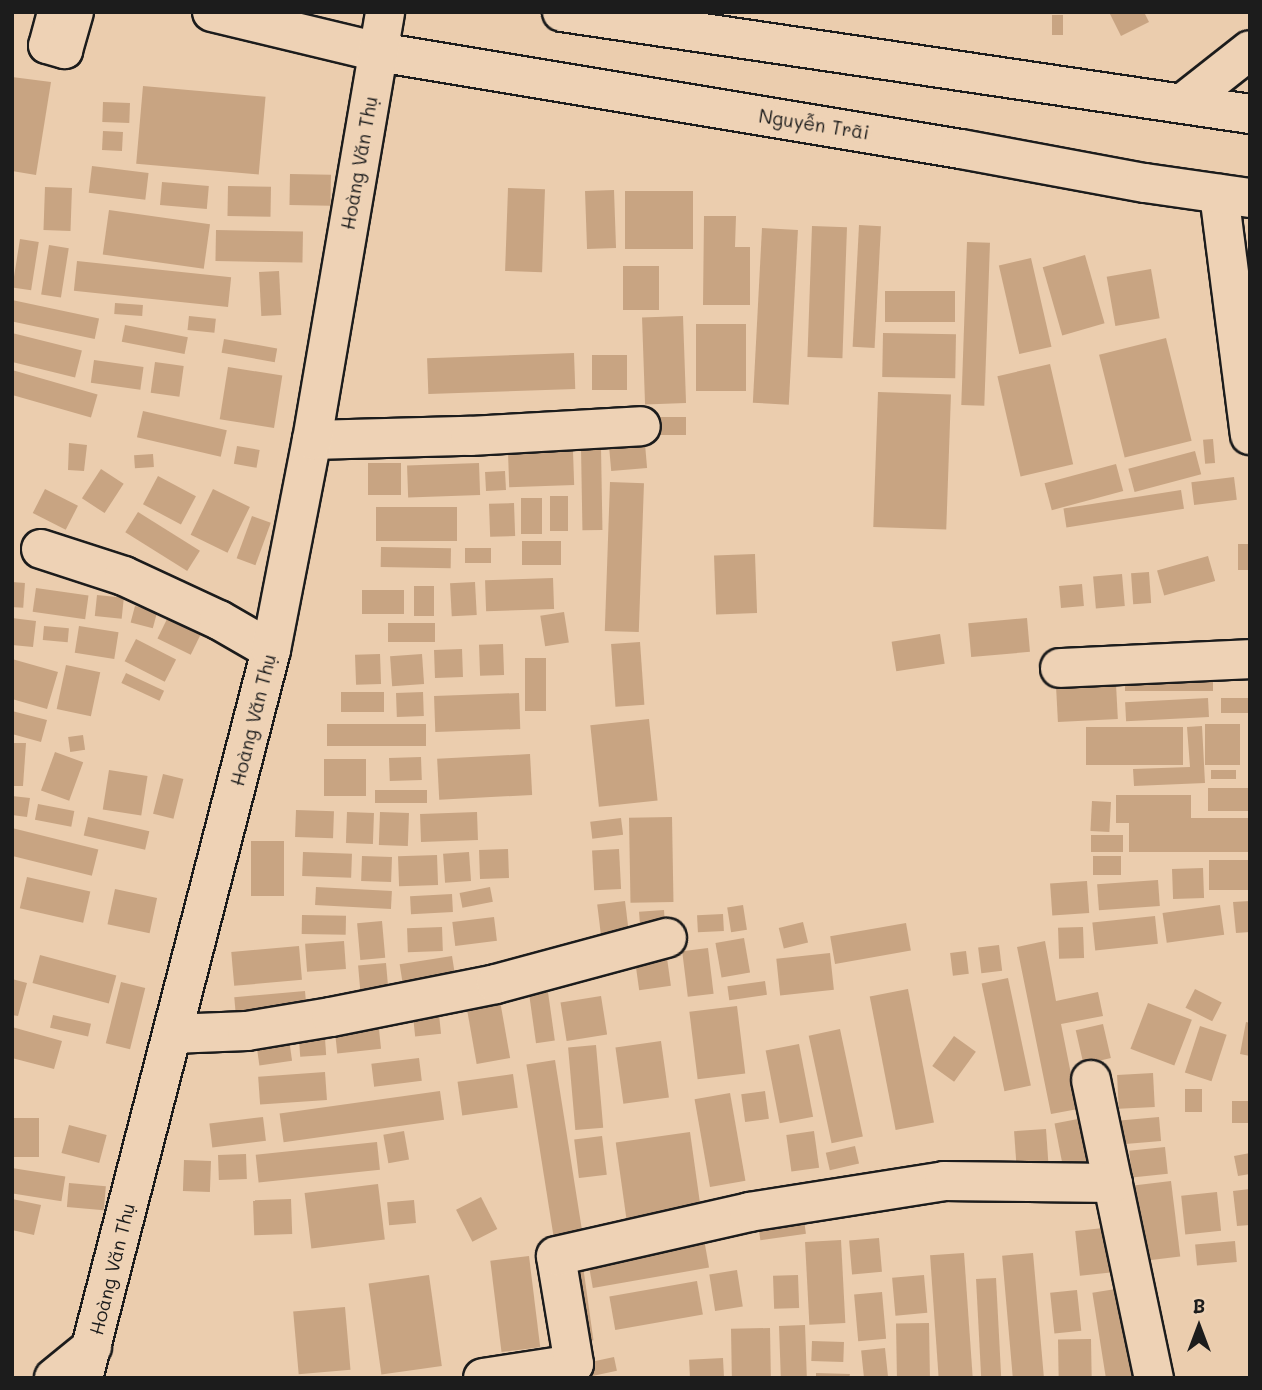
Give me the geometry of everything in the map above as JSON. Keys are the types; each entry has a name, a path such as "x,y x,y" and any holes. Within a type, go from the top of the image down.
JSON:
{"main road":[{"name":"Nguyễn Trãi","path":"212,12 378,52 1234,196"},
{"name":"Hoàng Văn Thụ","path":"87,1362 271,650 312,440 385,12"},
{"path":"562,12 1250,114"},
{"path":"1183,103 1250,50"},
{"path":"1234,196 1250,435"},
{"path":"312,440 470,436 641,426"},
{"path":"41,549 124,576 219,620 271,650"},
{"path":"1060,667 1250,659"},
{"path":"172,1034 247,1031 331,1017 496,984 667,938"},
{"path":"1091,1080 1154,1378"},
{"path":"483,1378 574,1364 556,1256 749,1212 944,1181 1113,1183"},
{"path":"54,1378 87,1362"}],"street":[{"path":"55,12 46,45 65,50 75,12"}],"building":[{"path":"1109,12 1144,12 1149,22 1121,36"},
{"path":"1052,15 1063,15 1063,35 1052,35"},
{"path":"12,77 51,82 36,175 12,171"},
{"path":"143,86 266,97 259,174 136,164"},
{"path":"103,102 130,103 129,123 102,122"},
{"path":"103,131 123,132 122,151 102,150"},
{"path":"92,166 149,173 145,200 89,193"},
{"path":"290,174 331,175 330,206 289,205"},
{"path":"162,182 209,186 207,209 160,205"},
{"path":"228,186 271,187 270,217 227,216"},
{"path":"45,187 72,188 70,231 43,230"},
{"path":"508,188 545,189 542,272 505,271"},
{"path":"614,190 616,248 587,249 585,191"},
{"path":"625,191 693,191 693,249 625,249"},
{"path":"109,210 210,224 204,269 103,255"},
{"path":"704,216 736,216 735,247 750,247 750,305 703,305"},
{"path":"859,225 881,226 875,348 853,347"},
{"path":"812,226 847,227 842,358 807,357"},
{"path":"762,228 798,230 789,405 753,403"},
{"path":"216,230 303,232 302,263 215,261"},
{"path":"20,239 39,242 31,290 12,287"},
{"path":"967,242 990,243 984,406 961,405"},
{"path":"49,245 69,248 61,298 41,294"},
{"path":"1085,255 1105,323 1062,335 1043,267"},
{"path":"1031,258 1051,347 1019,354 999,265"},
{"path":"77,261 231,277 228,307 74,291"},
{"path":"623,266 659,266 659,310 623,310"},
{"path":"1151,269 1160,318 1115,326 1107,277"},
{"path":"279,271 281,315 261,316 259,272"},
{"path":"885,291 955,291 955,322 885,322"},
{"path":"12,300 99,319 95,339 12,321"},
{"path":"115,303 143,305 142,316 114,314"},
{"path":"189,316 216,319 214,333 188,330"},
{"path":"683,316 686,403 645,404 642,317"},
{"path":"696,324 746,324 746,391 696,391"},
{"path":"125,325 188,337 185,354 122,342"},
{"path":"12,333 82,350 75,378 12,362"},
{"path":"883,333 956,334 955,378 882,377"},
{"path":"1166,338 1192,441 1125,458 1099,355"},
{"path":"224,339 277,348 275,362 222,353"},
{"path":"574,353 575,389 428,394 427,358"},
{"path":"592,355 627,355 627,390 592,390"},
{"path":"94,360 144,367 140,390 91,383"},
{"path":"155,362 184,366 179,397 151,393"},
{"path":"1050,364 1073,464 1021,477 997,376"},
{"path":"228,367 282,376 274,428 220,419"},
{"path":"12,370 98,395 91,418 12,395"},
{"path":"878,392 951,395 946,529 873,527"},
{"path":"143,411 227,430 221,457 137,437"},
{"path":"650,417 686,417 686,435 650,435"},
{"path":"1213,439 1215,463 1205,464 1203,440"},
{"path":"69,443 87,445 84,471 68,470"},
{"path":"645,444 647,468 611,471 609,447"},
{"path":"237,446 260,450 257,468 234,464"},
{"path":"581,447 601,447 602,530 582,530"},
{"path":"573,451 574,485 509,487 508,453"},
{"path":"1195,451 1201,474 1135,492 1128,469"},
{"path":"153,454 154,467 135,468 134,455"},
{"path":"368,463 401,463 401,495 368,495"},
{"path":"479,463 480,495 408,497 407,466"},
{"path":"1116,464 1123,491 1052,510 1045,483"},
{"path":"101,469 124,484 105,513 82,498"},
{"path":"505,471 506,490 486,491 485,472"},
{"path":"158,476 196,496 181,524 143,504"},
{"path":"1234,477 1237,500 1194,505 1191,482"},
{"path":"610,482 644,483 639,632 605,631"},
{"path":"45,489 78,506 66,530 33,513"},
{"path":"213,489 250,507 227,553 191,535"},
{"path":"1181,490 1184,509 1066,527 1063,509"},
{"path":"550,496 568,496 568,531 550,531"},
{"path":"521,498 542,498 542,534 521,534"},
{"path":"514,503 515,536 490,537 489,504"},
{"path":"376,507 457,507 457,541 376,541"},
{"path":"138,512 200,551 187,571 125,532"},
{"path":"252,516 271,523 255,565 237,558"},
{"path":"522,541 561,541 561,565 522,565"},
{"path":"1238,544 1250,544 1250,570 1238,570"},
{"path":"381,547 451,548 451,568 381,567"},
{"path":"465,548 491,548 491,563 465,563"},
{"path":"755,554 757,613 716,614 714,555"},
{"path":"1208,556 1215,581 1164,596 1157,571"},
{"path":"1149,572 1151,603 1133,604 1131,573"},
{"path":"1122,574 1125,606 1096,608 1093,577"},
{"path":"553,578 554,609 486,611 485,580"},
{"path":"12,582 25,583 23,608 12,607"},
{"path":"475,582 477,615 452,616 450,583"},
{"path":"1082,584 1084,606 1061,608 1059,586"},
{"path":"414,586 434,586 434,616 414,616"},
{"path":"36,588 88,595 85,619 33,612"},
{"path":"362,590 404,590 404,614 362,614"},
{"path":"97,595 124,598 122,619 95,616"},
{"path":"135,606 157,612 153,628 131,622"},
{"path":"564,612 569,643 545,646 540,616"},
{"path":"168,617 201,633 191,655 157,639"},
{"path":"12,618 36,621 33,647 12,645"},
{"path":"1027,618 1030,652 971,657 968,623"},
{"path":"388,623 435,623 435,642 388,642"},
{"path":"44,626 69,628 68,642 43,640"},
{"path":"79,626 119,632 114,659 75,653"},
{"path":"940,634 945,664 896,671 892,642"},
{"path":"136,639 176,659 165,682 125,661"},
{"path":"640,642 644,705 615,707 611,644"},
{"path":"503,644 504,675 480,676 479,645"},
{"path":"462,649 463,677 435,678 434,650"},
{"path":"380,654 381,684 356,685 355,655"},
{"path":"422,654 424,684 392,686 390,656"},
{"path":"525,658 546,658 546,711 525,711"},
{"path":"12,659 58,672 47,709 12,699"},
{"path":"66,665 100,672 91,716 57,709"},
{"path":"126,673 164,691 159,701 121,683"},
{"path":"1125,677 1213,677 1213,691 1125,691"},
{"path":"1116,684 1118,719 1058,722 1056,687"},
{"path":"341,692 384,692 384,712 341,712"},
{"path":"423,692 424,716 397,717 396,693"},
{"path":"519,693 520,729 435,732 434,696"},
{"path":"1208,698 1209,717 1126,721 1125,702"},
{"path":"1221,698 1250,698 1250,713 1221,713"},
{"path":"12,711 47,720 41,742 12,734"},
{"path":"649,719 658,801 599,807 590,725"},
{"path":"327,724 426,724 426,746 327,746"},
{"path":"1205,724 1240,724 1240,765 1205,765"},
{"path":"1202,726 1205,783 1134,786 1133,769 1190,767 1187,727"},
{"path":"1086,727 1183,727 1183,765 1086,765"},
{"path":"83,735 85,750 70,752 68,737"},
{"path":"12,743 26,743 23,786 12,786"},
{"path":"55,752 83,762 69,801 41,791"},
{"path":"530,754 532,795 439,800 437,759"},
{"path":"421,757 422,780 390,781 389,758"},
{"path":"324,759 366,759 366,796 324,796"},
{"path":"109,770 148,776 141,816 103,810"},
{"path":"1211,770 1236,770 1236,779 1211,779"},
{"path":"163,774 183,779 173,819 153,814"},
{"path":"1208,788 1250,788 1250,811 1208,811"},
{"path":"375,790 427,790 427,803 375,803"},
{"path":"1116,795 1191,795 1191,823 1116,823"},
{"path":"12,796 30,798 27,817 12,815"},
{"path":"1092,801 1111,802 1109,832 1090,831"},
{"path":"38,804 74,811 71,827 35,820"},
{"path":"296,810 334,811 333,838 295,837"},
{"path":"347,812 374,813 373,844 346,843"},
{"path":"380,812 409,813 408,846 379,845"},
{"path":"477,812 478,840 421,842 420,814"},
{"path":"88,817 149,831 145,850 84,836"},
{"path":"672,817 673,902 630,903 629,818"},
{"path":"621,818 623,835 592,839 590,822"},
{"path":"1129,818 1250,818 1250,852 1129,852"},
{"path":"12,828 98,850 92,876 12,856"},
{"path":"1091,835 1123,835 1123,852 1091,852"},
{"path":"251,841 284,841 284,896 251,896"},
{"path":"508,849 509,878 480,879 479,850"},
{"path":"619,849 621,889 594,890 592,850"},
{"path":"303,852 352,854 351,878 302,876"},
{"path":"469,852 471,881 445,883 443,854"},
{"path":"437,855 438,885 399,886 398,856"},
{"path":"362,856 392,857 391,882 361,881"},
{"path":"1093,856 1121,856 1121,875 1093,875"},
{"path":"1209,860 1250,860 1250,890 1209,890"},
{"path":"1203,868 1204,898 1173,899 1172,869"},
{"path":"27,877 90,892 83,923 20,908"},
{"path":"1158,880 1160,906 1099,910 1097,884"},
{"path":"1087,881 1089,913 1052,916 1050,884"},
{"path":"316,887 392,891 391,909 315,905"},
{"path":"490,887 493,902 462,908 460,893"},
{"path":"115,889 157,898 150,933 108,924"},
{"path":"452,894 453,912 411,914 410,896"},
{"path":"625,901 629,934 601,937 597,904"},
{"path":"1250,901 1250,932 1236,933 1233,902"},
{"path":"743,905 747,930 731,932 727,908"},
{"path":"1220,905 1224,935 1167,943 1163,913"},
{"path":"664,910 665,925 640,927 639,912"},
{"path":"723,914 724,931 698,932 697,915"},
{"path":"302,915 346,916 346,935 302,934"},
{"path":"1155,916 1158,944 1095,950 1092,923"},
{"path":"494,917 497,941 455,946 452,922"},
{"path":"382,921 385,958 360,960 357,923"},
{"path":"803,922 808,942 784,948 779,928"},
{"path":"906,923 911,951 835,964 830,936"},
{"path":"442,927 443,951 408,952 407,928"},
{"path":"1083,927 1084,958 1059,959 1058,928"},
{"path":"744,938 750,972 722,978 715,943"},
{"path":"344,941 346,969 307,972 305,944"},
{"path":"1045,941 1056,1001 1098,992 1103,1016 1061,1024 1078,1109 1051,1114 1017,947"},
{"path":"999,945 1002,971 981,973 978,948"},
{"path":"299,946 302,980 234,986 231,952"},
{"path":"708,948 714,994 688,997 682,951"},
{"path":"966,951 969,974 953,976 950,953"},
{"path":"830,953 834,990 780,995 776,959"},
{"path":"40,955 116,975 109,1003 32,983"},
{"path":"452,956 457,986 404,994 400,964"},
{"path":"667,958 671,986 639,990 635,962"},
{"path":"386,963 389,997 361,999 358,965"},
{"path":"1008,978 1031,1086 1004,1091 982,984"},
{"path":"12,979 27,983 18,1016 12,1015"},
{"path":"765,981 767,995 729,1000 727,986"},
{"path":"121,982 145,988 130,1049 106,1043"},
{"path":"908,989 934,1123 896,1130 870,996"},
{"path":"1195,989 1222,1003 1212,1021 1185,1008"},
{"path":"305,991 307,1016 236,1022 234,997"},
{"path":"548,992 555,1041 536,1043 529,995"},
{"path":"499,995 510,1058 477,1064 466,1001"},
{"path":"601,996 607,1035 567,1041 561,1002"},
{"path":"1148,1003 1192,1020 1174,1066 1130,1049"},
{"path":"438,1005 441,1034 415,1037 412,1008"},
{"path":"737,1006 745,1073 698,1079 689,1012"},
{"path":"53,1015 91,1024 88,1036 50,1028"},
{"path":"378,1020 381,1049 337,1053 334,1025"},
{"path":"1246,1022 1250,1023 1250,1056 1240,1054"},
{"path":"324,1024 326,1055 300,1057 298,1026"},
{"path":"1103,1024 1111,1058 1084,1064 1076,1030"},
{"path":"1200,1026 1227,1035 1211,1081 1185,1073"},
{"path":"12,1027 62,1041 54,1069 12,1058"},
{"path":"840,1029 863,1137 832,1143 809,1036"},
{"path":"954,1036 976,1052 954,1082 932,1066"},
{"path":"289,1039 292,1061 259,1065 256,1044"},
{"path":"661,1041 669,1097 623,1104 615,1047"},
{"path":"799,1044 813,1117 780,1123 766,1050"},
{"path":"596,1045 603,1128 575,1130 568,1047"},
{"path":"419,1058 422,1081 374,1087 371,1064"},
{"path":"555,1060 582,1231 553,1235 526,1065"},
{"path":"325,1072 327,1100 260,1105 258,1077"},
{"path":"1153,1073 1155,1107 1119,1109 1117,1075"},
{"path":"513,1074 518,1108 462,1115 458,1082"},
{"path":"1185,1089 1202,1089 1202,1112 1185,1112"},
{"path":"440,1091 444,1120 284,1142 280,1114"},
{"path":"765,1091 769,1119 745,1122 741,1094"},
{"path":"730,1093 745,1181 710,1187 695,1099"},
{"path":"1232,1101 1250,1101 1250,1123 1232,1123"},
{"path":"263,1117 266,1141 212,1147 209,1124"},
{"path":"1159,1117 1161,1141 1122,1144 1120,1120"},
{"path":"12,1118 39,1118 39,1157 12,1157"},
{"path":"1083,1118 1092,1164 1064,1170 1055,1124"},
{"path":"69,1125 107,1135 99,1163 61,1153"},
{"path":"1046,1129 1049,1170 1017,1172 1014,1131"},
{"path":"404,1131 409,1160 388,1163 383,1135"},
{"path":"814,1131 819,1168 791,1172 786,1135"},
{"path":"690,1132 702,1214 627,1225 616,1142"},
{"path":"602,1136 607,1175 579,1178 574,1139"},
{"path":"377,1142 380,1170 259,1183 256,1155"},
{"path":"855,1146 859,1164 830,1170 826,1153"},
{"path":"1165,1147 1168,1174 1132,1178 1129,1151"},
{"path":"1250,1153 1250,1174 1238,1176 1234,1156"},
{"path":"246,1154 247,1179 219,1180 218,1155"},
{"path":"184,1160 211,1161 210,1192 183,1191"},
{"path":"12,1168 65,1176 61,1201 12,1193"},
{"path":"1171,1181 1180,1256 1139,1262 1129,1186"},
{"path":"69,1183 106,1186 104,1210 67,1207"},
{"path":"378,1184 385,1240 311,1249 305,1193"},
{"path":"1250,1189 1250,1225 1237,1226 1233,1191"},
{"path":"1217,1192 1221,1231 1185,1235 1181,1196"},
{"path":"481,1197 497,1229 472,1242 456,1210"},
{"path":"12,1199 41,1205 34,1235 12,1230"},
{"path":"291,1199 292,1234 254,1235 253,1200"},
{"path":"414,1200 416,1223 389,1225 387,1202"},
{"path":"804,1220 806,1234 760,1240 758,1226"},
{"path":"1113,1227 1118,1272 1080,1276 1075,1231"},
{"path":"879,1238 882,1272 852,1274 849,1241"},
{"path":"704,1239 709,1268 593,1288 588,1259"},
{"path":"841,1240 845,1323 809,1325 805,1242"},
{"path":"1235,1241 1237,1262 1197,1265 1195,1244"},
{"path":"964,1253 973,1378 939,1378 930,1255"},
{"path":"1033,1253 1044,1378 1013,1378 1002,1256"},
{"path":"529,1256 540,1347 502,1352 490,1261"},
{"path":"583,1266 593,1340 579,1342 568,1268"},
{"path":"737,1270 743,1307 715,1311 709,1274"},
{"path":"429,1275 442,1366 381,1375 369,1283"},
{"path":"798,1275 799,1308 774,1309 773,1276"},
{"path":"924,1275 927,1313 895,1316 892,1278"},
{"path":"996,1278 1001,1378 981,1378 976,1279"},
{"path":"697,1281 703,1314 615,1330 609,1296"},
{"path":"1122,1288 1136,1378 1106,1378 1092,1293"},
{"path":"1077,1290 1081,1331 1054,1334 1050,1293"},
{"path":"882,1292 886,1339 858,1341 854,1294"},
{"path":"345,1307 350,1370 299,1374 293,1312"},
{"path":"929,1323 930,1378 897,1378 896,1324"},
{"path":"805,1325 807,1378 781,1378 779,1326"},
{"path":"770,1328 771,1378 732,1378 731,1329"},
{"path":"1091,1339 1092,1378 1059,1378 1058,1340"},
{"path":"812,1341 844,1342 843,1362 811,1361"},
{"path":"885,1348 888,1378 864,1378 861,1351"},
{"path":"614,1357 617,1371 592,1376 590,1362"},
{"path":"723,1358 724,1378 690,1378 689,1360"},
{"path":"816,1373 850,1374 849,1378 816,1378"}]}
